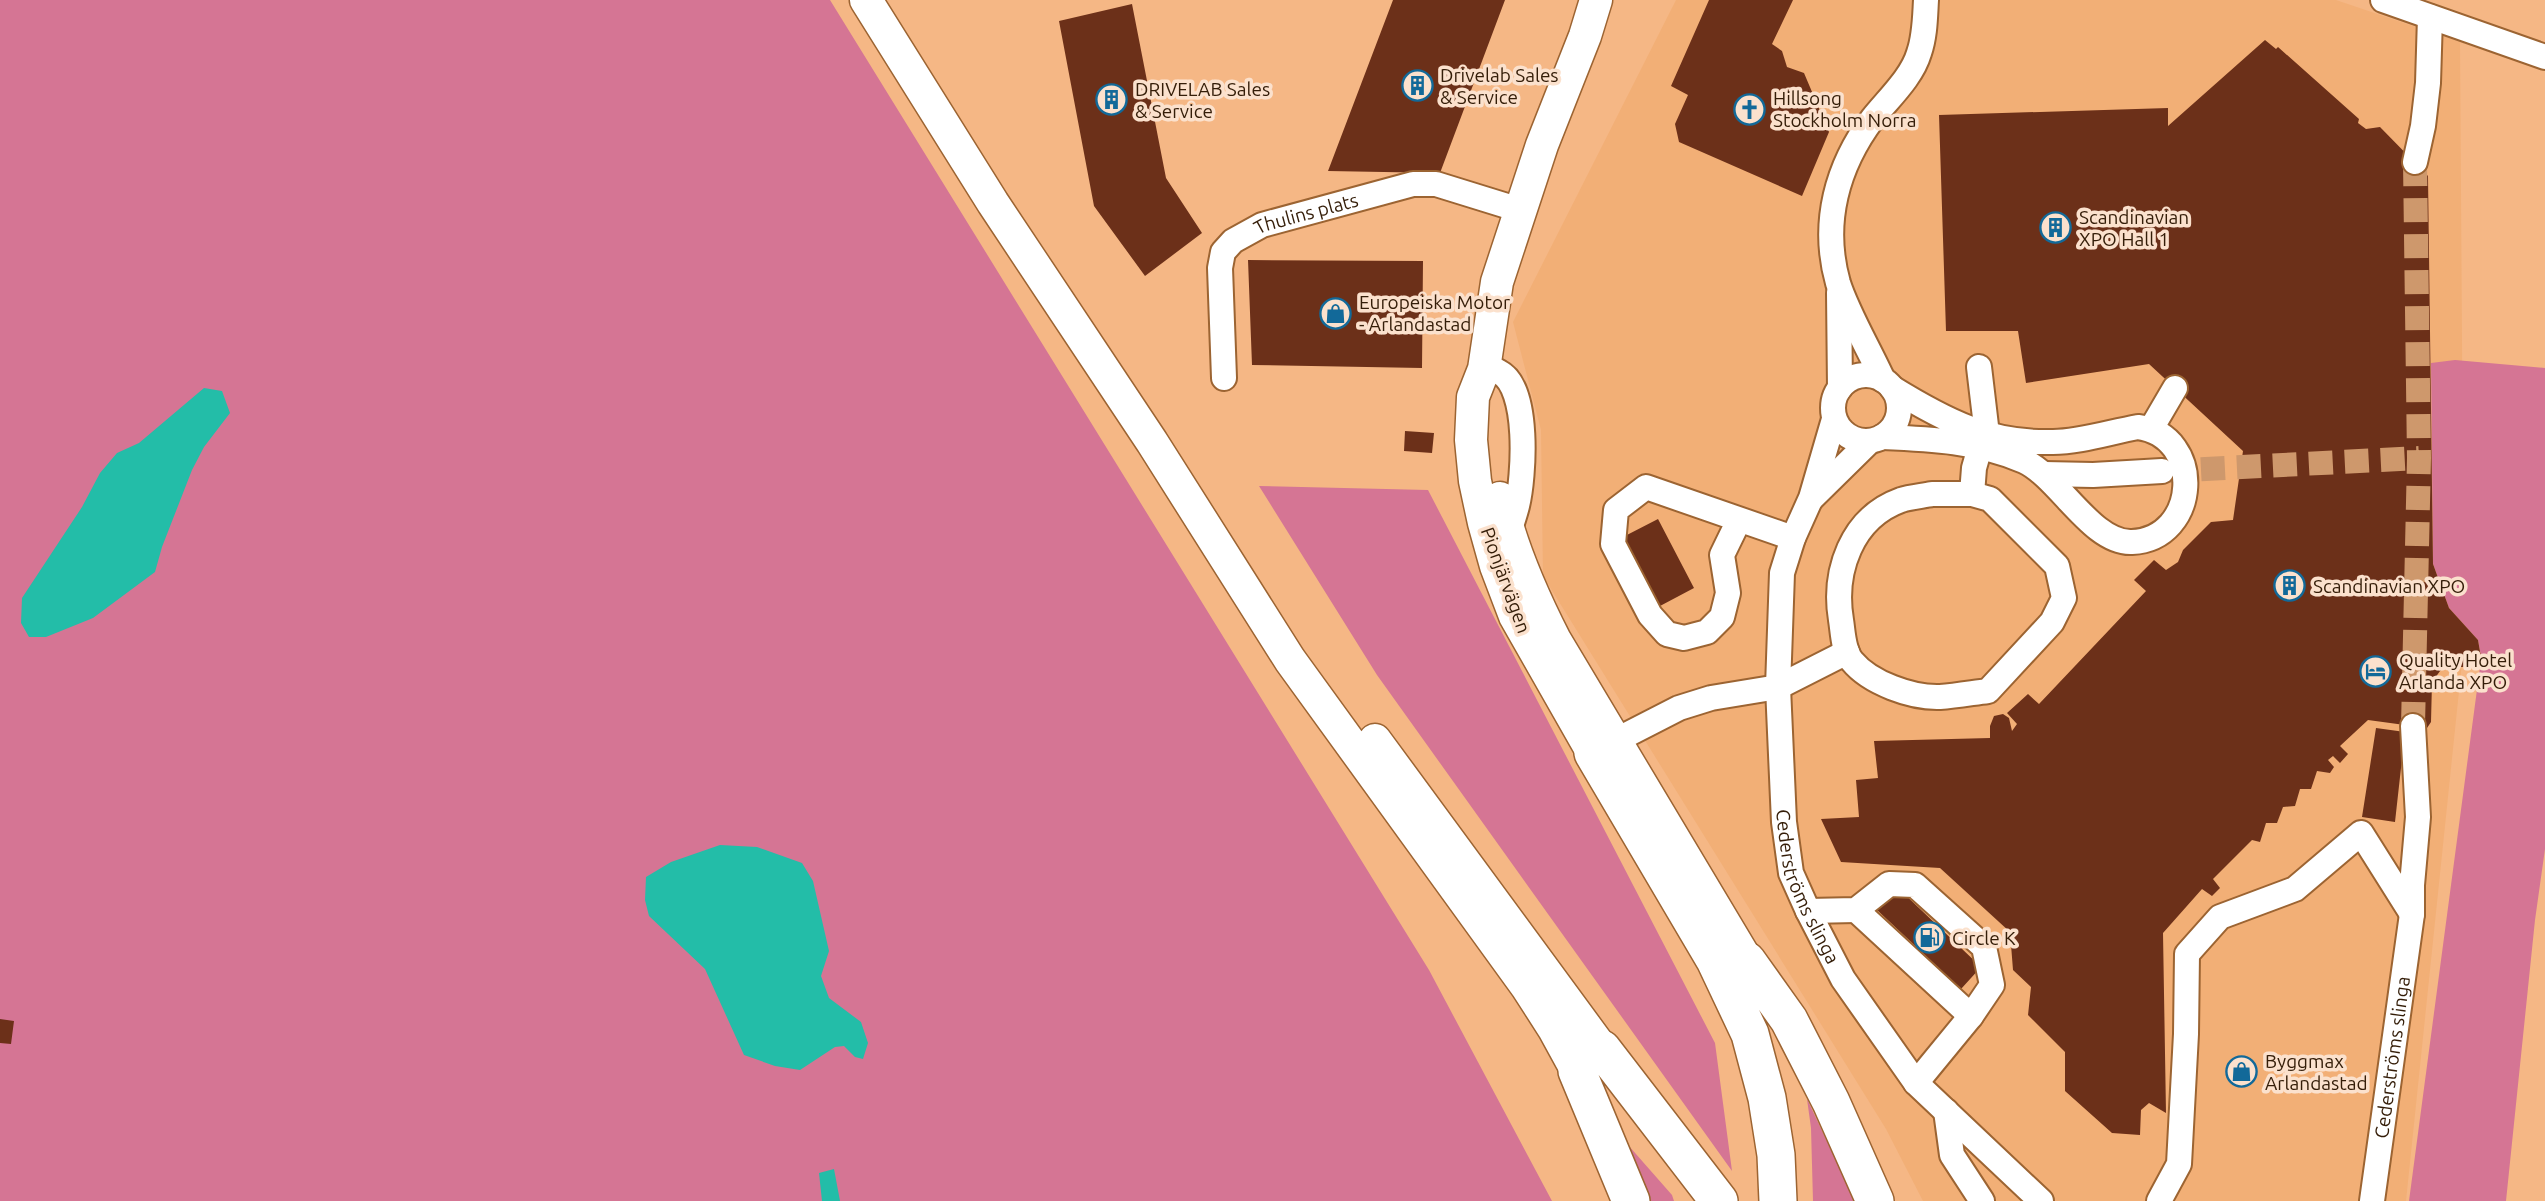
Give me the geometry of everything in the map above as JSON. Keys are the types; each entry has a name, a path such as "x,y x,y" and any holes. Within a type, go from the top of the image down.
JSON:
{"highway":[{"path":"1603,747 1715,960 1750,1034 1767,1098 1776,1155 1778,1201"},
{"path":"1747,961 1778,1054 1787,1093 1798,1158 1800,1201"},
{"path":"1747,961 1800,1040 1875,1201"},
{"path":"1590,1060 1631,1201"},
{"path":"1590,1060 1719,1201"}],"main road":[{"path":"866,0 993,202 1152,442 1290,660 1554,1029 1590,1060"},
{"name":"Pionjärvägen","path":"1596,0 1585,36 1542,145 1497,282 1484,369 1473,397 1471,440 1475,481 1484,523 1515,616 1747,961"},
{"name":"Pionjärvägen","path":"1585,36 1604,0"},
{"name":"Pionjärvägen","path":"1484,369 1491,396 1491,436 1497,484 1509,531 1533,596 1603,747"}],"street":[{"name":"Cederströms slinga","path":"1926,0 1919,54 1910,71 1856,141 1837,186 1831,230 1833,259 1839,285 1840,388 1834,399 1834,419 1811,498 1793,538 1782,573 1778,687 1784,822 1791,873 1843,979 1916,1083 2041,1201"},
{"path":"2383,0 2545,57"},
{"path":"2415,162 2426,104 2431,17"},
{"name":"Thulins plats","path":"1224,379 1220,268 1223,252 1233,241 1262,225 1413,184 1436,184 1520,210"},
{"name":"Cederströms slinga","path":"1811,498 1876,439 1893,428 1899,415 1898,401 1839,285"},
{"path":"1972,494 1974,468 1986,426 1979,366"},
{"path":"1834,419 1847,435 1858,441 1934,439 1982,441 2056,442 2138,427 2151,429 2169,441 2184,463 2186,489 2174,523 2156,536 2132,542 2113,538 2076,510 2044,474 2024,461 1982,441 1941,418 1888,384 1872,376 1859,375 1840,388"},
{"path":"2151,429 2175,387"},
{"path":"2044,474 2092,475 2162,471 2091,466 2056,442"},
{"path":"1739,520 1722,555 1728,593 1722,617 1707,632 1684,638 1667,634 1650,615 1613,544 1616,510 1646,487 1793,538"},
{"path":"1932,494 1972,494 1990,499 2056,566 2064,598 2052,622 1988,691 1938,697 1902,691 1878,681 1851,661 1847,652 1838,584 1848,550 1871,517 1900,500 1932,494"},
{"path":"1603,747 1693,703 1741,691 1778,687 1847,652"},
{"name":"Cederströms slinga","path":"2372,1201 2412,914 2418,817 2413,726"},
{"path":"2159,1201 2179,1164 2187,954 2220,917 2295,889 2361,833 2412,914"},
{"path":"1808,911 1856,910 1889,884 1915,885 1983,947 1992,985 1971,1016 1916,1083"},
{"path":"1856,910 1971,1016"},
{"path":"1946,1111 1952,1154 1982,1201"}],"shaded area":[{"path":"0,0 830,0 1429,970 1552,1201 0,1201"},
{"path":"1676,0 2336,0 2460,42 2464,643 2406,1201 1923,1201 1886,1129 1543,576 1541,430 1513,322"},
{"path":"2455,360 2545,368 2545,849 2535,920 2506,1201 2409,1201 2482,662 2478,640 2449,608 2433,564 2431,363"},
{"path":"1259,486 1428,490 1715,1043 1732,1171 1377,675"},
{"path":"1807,1099 1855,1201 1813,1201 1811,1128"},
{"path":"1621,1137 1672,1195 1674,1201 1647,1201"}],"water":[{"path":"204,388 222,391 230,413 204,447 192,470 155,572 93,618 46,637 29,637 21,623 22,598 82,507 100,473 117,453 139,443"},
{"path":"720,845 757,847 802,863 813,881 829,951 821,976 829,998 861,1022 868,1043 863,1059 855,1057 844,1046 835,1047 800,1070 775,1066 744,1055 705,969 649,916 645,900 646,877 671,862"},
{"path":"834,1169 840,1201 822,1201 819,1173"}],"building":[{"name":"Drivelab Sales & Service","path":"1393,0 1505,0 1440,173 1328,171"},
{"name":"Hillsong Stockholm Norra","path":"1709,0 1793,0 1772,44 1782,51 1787,67 1804,73 1829,132 1802,196 1679,142 1675,124 1688,95 1671,86"},
{"name":"DRIVELAB Sales & Service","path":"1132,4 1166,178 1202,233 1145,276 1094,206 1059,21"},
{"name":"Scandinavian XPO","path":"2265,40 2276,49 2278,47 2359,119 2358,123 2366,129 2380,127 2428,176 2433,564 2449,608 2478,640 2482,663 2480,667 2443,667 2432,682 2431,722 2427,728 2368,720 2340,746 2348,754 2340,763 2333,756 2328,760 2334,767 2330,773 2317,771 2311,789 2300,789 2295,806 2283,807 2277,823 2266,823 2260,842 2252,840 2213,879 2220,888 2212,896 2202,889 2163,933 2166,1113 2149,1103 2141,1110 2140,1135 2112,1133 2065,1091 2065,1052 2028,1015 2031,987 2013,970 2010,932 1940,868 1841,862 1821,819 1859,817 1856,780 1878,778 1874,741 1990,738 1990,726 1994,716 2003,714 2009,718 2012,731 2017,724 2007,713 2028,694 2039,704 2146,591 2134,580 2154,560 2166,570 2178,562 2183,550 2211,522 2233,520 2243,451 2149,364 2026,383 2018,331 1946,331 1939,115 2168,108 2168,126"},
{"name":"Europeiska Motor - Arlandastad","path":"1248,260 1423,261 1422,368 1252,365"},
{"path":"1405,431 1434,433 1432,453 1404,451"},
{"path":"1658,519 1694,588 1660,606 1623,537"},
{"path":"2376,728 2405,732 2395,822 2362,817"},
{"name":"Circle K","path":"1897,887 1981,967 1961,989 1876,909"},
{"path":"0,1019 14,1021 11,1044 0,1043"}],"tunnel":[{"path":"2413,726 2419,458 2415,162"},
{"path":"2165,471 2419,458"}],"place":[{"name":"Drivelab Sales & Service","path":"1417,86"},
{"name":"DRIVELAB Sales & Service","path":"1112,100"},
{"name":"Hillsong Stockholm Norra","path":"1750,109"},
{"name":"Scandinavian XPO Hall 1","path":"2056,228"},
{"name":"Europeiska Motor - Arlandastad","path":"1336,313"},
{"name":"Scandinavian XPO","path":"2290,586"},
{"name":"Quality Hotel Arlanda XPO","path":"2376,671"},
{"name":"Circle K","path":"1929,938"},
{"name":"Byggmax Arlandastad","path":"2242,1072"}]}
